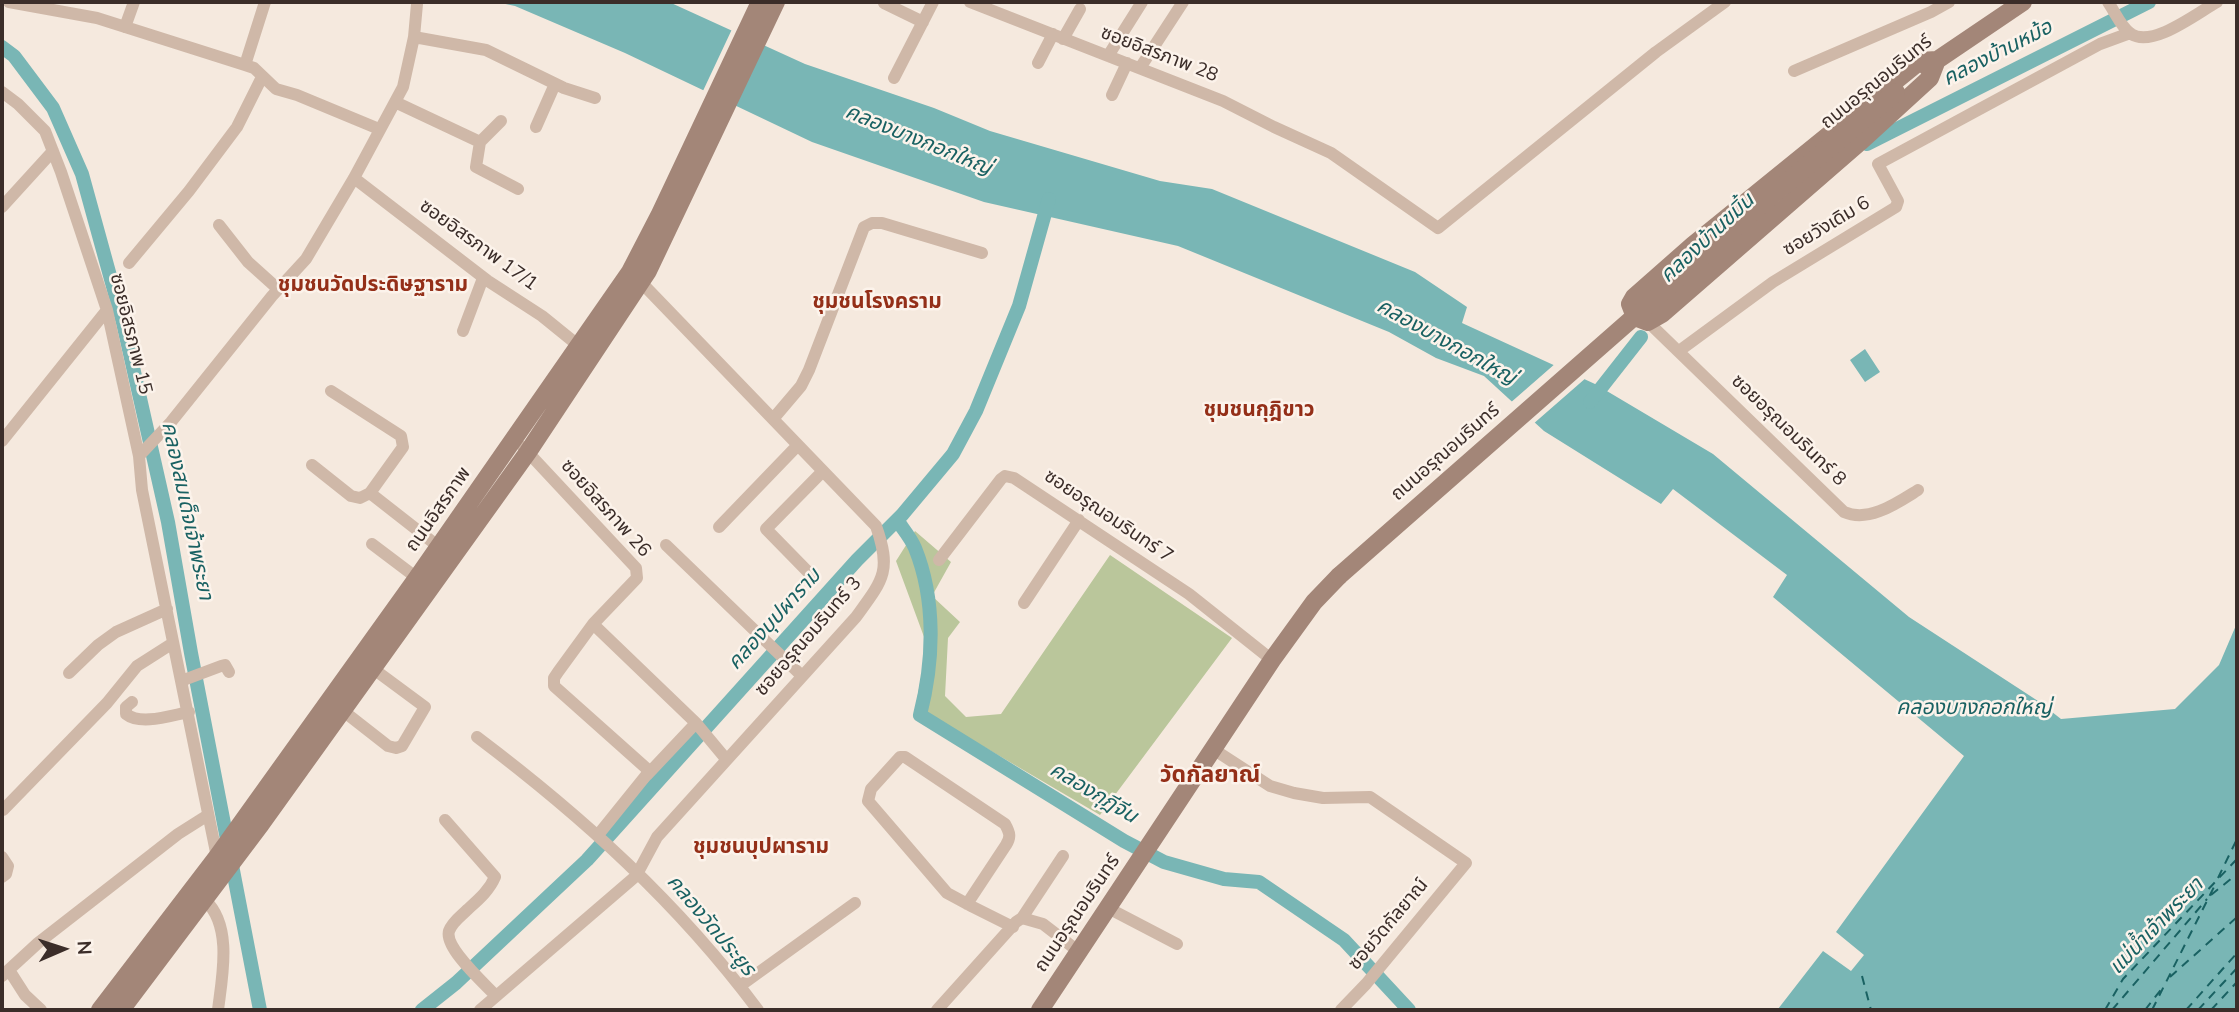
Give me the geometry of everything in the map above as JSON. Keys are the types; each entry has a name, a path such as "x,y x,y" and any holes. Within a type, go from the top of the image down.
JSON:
{"main road":[{"name":"ถนนอิสรภาพ","path":"100,1010 229,850 439,547 521,445 579,346 636,277 686,177 760,2"},
{"path":"686,177 776,2"},
{"name":"ถนนอรุณอมรินทร์","path":"1041,1010 1272,660 1314,602 1339,576 1761,206 1896,92 1937,60 2023,2"},
{"path":"1937,60 1930,78 1662,314 1648,322 1634,317 1630,304 1634,298 1693,246 1920,61 1937,60"},
{"path":"121,1010 205,900 229,850 342,710 636,277"}],"street":[{"path":"9,2 39,5 97,18 254,68 276,89 379,129"},
{"path":"125,27 134,2"},
{"path":"245,65 265,2"},
{"path":"894,78 933,2"},
{"name":"ซอยอิสรภาพ 28","path":"970,2 1223,101 1331,153 1438,228 1656,52 1725,2"},
{"path":"1108,56 1142,2"},
{"path":"1140,68 1183,2"},
{"path":"1794,71 1949,2"},
{"path":"2110,4 2126,28 2142,38 2158,36 2217,2"},
{"path":"884,3 923,22"},
{"path":"147,448 306,258 354,178 403,87 414,37 417,4"},
{"path":"1038,63 1080,9"},
{"name":"ซอยวังเดิม 6","path":"1679,351 1773,282 1896,207 1898,201 1878,164 2126,28"},
{"path":"414,37 486,50 555,84 595,98"},
{"path":"1112,95 1127,63"},
{"path":"129,263 189,191 237,127 262,78"},
{"path":"536,127 555,84"},
{"name":"ซอยอิสรภาพ 15","path":"2,92 45,131 107,310 147,448 142,490 173,643 191,678 189,712 208,815 229,850"},
{"path":"395,102 480,142"},
{"path":"501,121 480,142 476,167 518,189"},
{"path":"2,207 53,151"},
{"name":"ซอยอิสรภาพ 17/1","path":"354,178 484,278 542,316 579,346"},
{"path":"773,419 801,386 809,370 864,227 872,223 883,223 982,253"},
{"path":"219,225 248,262 278,289"},
{"name":"ซอยอรุณอมรินทร์ 3","path":"480,1010 638,874 657,837 856,617 879,585 884,570 885,554 876,526 636,277"},
{"path":"463,331 484,278"},
{"path":"2,441 107,310"},
{"name":"ซอยอรุณอมรินทร์ 8","path":"1648,322 1844,512 1858,516 1888,508 1918,489"},
{"path":"312,465 351,496 360,498 370,492 403,447 401,436 331,391"},
{"name":"ซอยอิสรภาพ 26","path":"521,445 636,568 637,578 593,624 554,678 554,685 646,768 647,775"},
{"path":"719,527 798,445"},
{"path":"812,576 766,529 823,471"},
{"name":"ซอยอรุณอมรินทร์ 7","path":"939,560 1000,479 1006,476 1014,478 1189,594 1272,660"},
{"path":"370,492 439,547"},
{"path":"1024,603 1079,520"},
{"path":"372,544 417,578"},
{"path":"666,545 802,676"},
{"path":"69,673 116,632 167,609"},
{"path":"593,624 696,723 726,759"},
{"path":"3,810 107,703 137,666 173,643"},
{"path":"191,678 225,665 229,672"},
{"path":"342,710 388,746 402,746 425,707 379,673"},
{"path":"132,702 126,707 127,714 134,719 189,712"},
{"path":"603,839 647,775 696,723"},
{"path":"477,737 603,839 688,924 758,1010"},
{"name":"ซอยวัดกัลยาณ์","path":"1213,748 1270,786 1323,798 1370,797 1466,863 1366,984 1340,1010"},
{"path":"967,904 1010,839 1010,832 1005,824 905,757 900,757 871,789 868,801 947,893 967,904 1018,923 1043,924 1078,951"},
{"path":"41,1010 5,973 38,943 178,834 208,815"},
{"path":"445,820 495,877 482,897 453,923 448,933 453,946 468,967 496,996"},
{"path":"937,1010 1018,923 1063,856"},
{"path":"2,857 8,866 2,877"},
{"path":"205,900 211,905 222,934 224,959 218,1010"},
{"path":"740,986 855,903"},
{"path":"1108,908 1177,944"}],"green space":[{"path":"915,531 951,562 932,596 960,622 948,638 945,696 966,717 1001,714 1110,555 1232,638 1100,815 928,714 917,699 927,645 896,561"}],"water":[{"path":"496,2 669,2 805,64 934,108 990,131 1160,181 1212,189 1415,272 1467,307 1462,323 1595,384 1713,454 1909,617 2038,701 2061,719 2175,709 2219,665 2237,623 2237,1010 1778,1009 1823,951 1851,971 1864,955 1836,932 1964,756 1773,597 1787,575 1673,489 1661,504 1544,431 1484,376 1436,358 1389,332 1178,246 984,202 812,142 625,53 515,6"},
{"path":"1865,349 1880,372 1865,382 1850,360"}],"pier":[{"path":"733,27 763,41 732,108 702,93"},
{"path":"1556,363 1587,377 1532,425 1509,404"}],"waterway":[{"name":"คลองบ้านหม้อ","path":"1867,144 2149,2"},
{"name":"คลองสมเด็จเจ้าพระยา","path":"2,47 14,56 53,108 82,174 123,323 168,522 260,1010"},
{"name":"คลองบุปผาราม","path":"422,1010 456,983 587,860 857,560 902,515 953,454 976,411 1019,306 1049,199"},
{"name":"คลองบ้านขมิ้น","path":"1590,402 1641,337"},
{"name":"คลองกุฎีจีน","path":"897,520 915,548 927,588 930,609 930,652 920,715 1124,841 1164,862 1224,879 1259,882 1344,940 1409,1010"}],"ferry route":[{"path":"2218,878 2237,839"},
{"path":"2105,1010 2123,979 2237,859"},
{"path":"2211,895 2237,874"},
{"path":"2152,1010 2216,883"},
{"path":"2112,1010 2207,899"},
{"path":"2170,977 2237,917"},
{"path":"2186,1010 2237,953"},
{"path":"2198,1010 2237,968"},
{"path":"1862,976 1871,1010"},
{"path":"2211,1010 2237,982"},
{"path":"2145,1010 2163,987"}],"district":[{"name":"ชุมชนวัดประดิษฐาราม","path":"373,286"},
{"name":"ชุมชนโรงคราม","path":"877,303"},
{"name":"ชุมชนกุฎิขาว","path":"1259,411"},
{"name":"วัดกัลยาณ์","path":"1210,776"},
{"name":"ชุมชนบุปผาราม","path":"761,848"}],"water label":[{"name":"คลองบางกอกใหญ่","path":"918,141"},
{"name":"คลองบางกอกใหญ่","path":"1446,343"},
{"name":"คลองบางกอกใหญ่","path":"1974,709"},
{"name":"คลองวัดประยูร","path":"710,926"},
{"name":"แม่น้ำเจ้าพระยา","path":"2157,927"}]}
